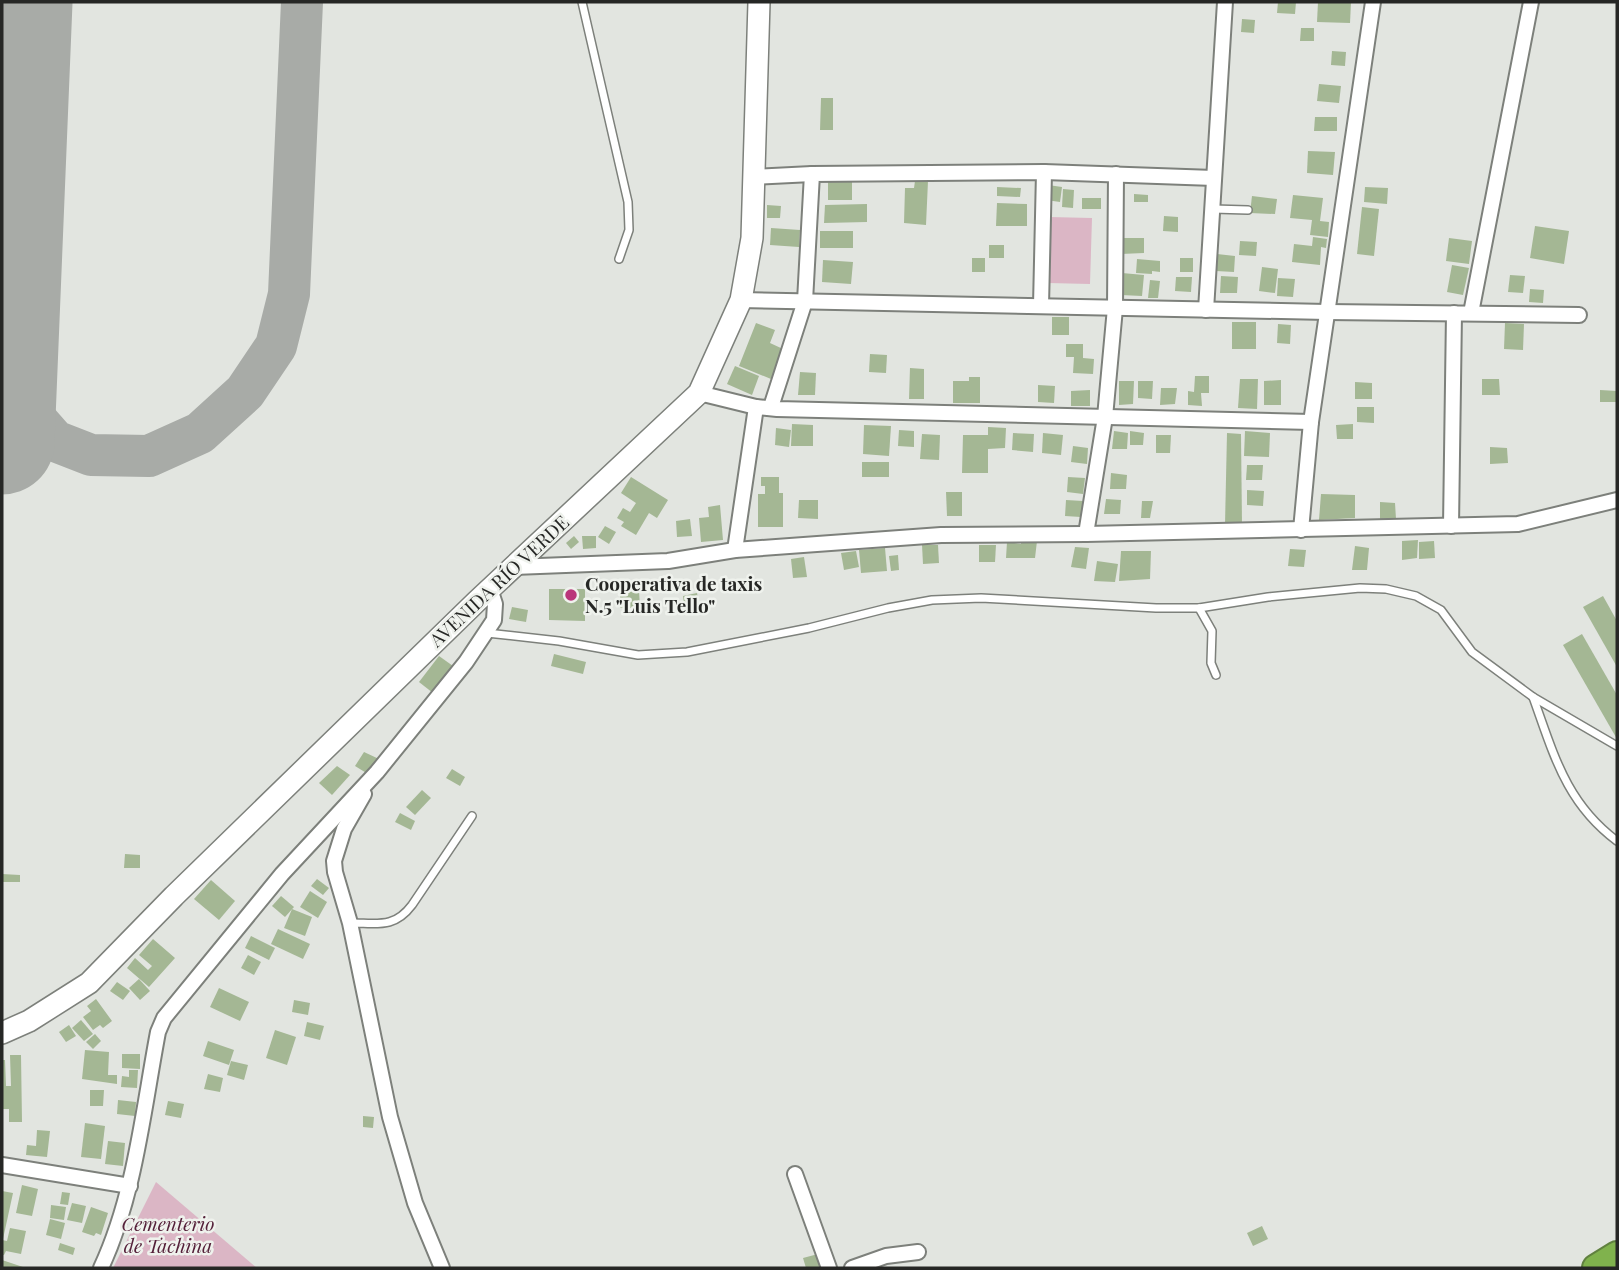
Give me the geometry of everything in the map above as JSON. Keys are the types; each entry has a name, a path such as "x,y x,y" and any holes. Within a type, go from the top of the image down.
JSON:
{"highway":[{"path":"1596,1268 1617,1255"}],"main road":[{"name":"AVENIDA RÍO VERDE","path":"2,1033 29,1021 89,983 174,896 490,589 699,393 741,300 752,238 759,2"}],"street":[{"path":"1206,310 1225,2"},
{"path":"1301,530 1311,422 1373,2"},
{"path":"1471,313 1531,2"},
{"path":"754,177 1044,172 1214,178"},
{"path":"1041,306 1044,172"},
{"path":"735,550 764,407 806,301 813,174"},
{"path":"1086,534 1105,417 1115,308 1116,174"},
{"path":"741,300 1206,310 1579,314"},
{"path":"1451,526 1454,313"},
{"path":"699,393 764,407 1311,422"},
{"path":"514,567 668,561 735,550 941,535 1518,524 1617,500"},
{"path":"101,1268 117,1235 130,1186 158,1032 164,1018 282,874 377,772 487,633 495,613 490,589"},
{"path":"377,772 344,829 334,862 350,923 390,1117 415,1203 442,1268"},
{"path":"2,1165 130,1186"},
{"path":"795,1174 830,1268"},
{"path":"852,1268 886,1256 918,1252"}],"lane":[{"path":"582,2 628,202 629,230 619,259"},
{"path":"1212,209 1248,210"},
{"path":"487,633 638,654 687,652 932,600 981,598 1199,608 1268,597 1360,588 1386,589 1416,596 1441,610 1472,652 1533,697 1617,746"},
{"path":"1199,608 1212,631 1211,663 1216,675"},
{"path":"1533,697 1562,775 1597,826 1617,841"},
{"path":"350,923 392,923 400,918 412,905 472,816"}],"green space":[{"path":"1049,217 1092,218 1090,284 1048,283"},
{"name":"Cementerio de Tachina","path":"156,1182 257,1268 113,1268"}],"building":[{"path":"1278,2 1296,2 1295,14 1277,13"},
{"path":"1318,2 1351,2 1350,23 1317,22"},
{"path":"1242,19 1255,20 1254,33 1241,32"},
{"path":"1301,28 1314,28 1314,41 1300,41"},
{"path":"1332,51 1346,52 1345,66 1331,65"},
{"path":"1319,84 1341,86 1339,103 1317,101"},
{"path":"821,98 833,98 833,130 820,130"},
{"path":"1315,117 1337,117 1337,131 1314,131"},
{"path":"1308,151 1335,152 1333,175 1307,173"},
{"path":"828,181 852,181 852,200 828,200"},
{"path":"915,181 928,181 926,225 904,223 905,188 914,188"},
{"path":"1048,185 1062,187 1060,202 1046,200"},
{"path":"997,187 1021,188 1020,197 997,196"},
{"path":"1365,187 1388,188 1387,204 1364,202"},
{"path":"1063,189 1074,190 1073,208 1062,207"},
{"path":"1134,194 1148,195 1148,202 1134,202"},
{"path":"1293,195 1323,198 1320,221 1329,222 1328,237 1310,235 1312,220 1290,218"},
{"path":"1252,196 1277,199 1275,214 1250,213"},
{"path":"1082,198 1101,198 1101,209 1082,209"},
{"path":"997,203 1027,204 1027,226 996,226"},
{"path":"867,204 867,222 824,223 825,205"},
{"path":"767,205 781,206 780,218 767,218"},
{"path":"1362,207 1379,209 1374,256 1357,254"},
{"path":"1164,216 1178,217 1178,232 1163,231"},
{"path":"1535,226 1569,231 1564,264 1530,258"},
{"path":"771,228 800,230 799,247 770,245"},
{"path":"820,231 853,231 853,248 820,248"},
{"path":"1313,237 1327,239 1326,248 1321,247 1320,265 1292,262 1294,244 1312,246"},
{"path":"1120,238 1144,238 1144,253 1121,254"},
{"path":"1449,238 1472,241 1469,264 1446,261"},
{"path":"1240,241 1257,242 1256,256 1239,255"},
{"path":"989,245 1004,245 1004,258 989,258"},
{"path":"1217,254 1235,256 1234,272 1216,271"},
{"path":"972,258 985,258 985,272 972,272"},
{"path":"1180,258 1193,258 1193,272 1180,272"},
{"path":"1137,259 1160,261 1160,272 1136,273"},
{"path":"823,260 853,262 851,284 822,282"},
{"path":"1452,265 1469,268 1463,295 1447,292"},
{"path":"1262,267 1278,269 1275,293 1259,291"},
{"path":"1122,273 1144,275 1142,296 1121,295"},
{"path":"1510,275 1525,276 1523,293 1508,292"},
{"path":"1221,276 1238,277 1237,293 1220,293"},
{"path":"1176,277 1192,277 1191,292 1175,291"},
{"path":"1278,278 1295,279 1293,297 1277,296"},
{"path":"1150,280 1160,281 1158,298 1148,298"},
{"path":"1530,289 1544,290 1543,303 1529,302"},
{"path":"1052,317 1069,317 1069,335 1052,335"},
{"path":"1232,322 1256,322 1256,349 1232,349"},
{"path":"756,323 775,330 770,343 783,349 771,379 739,366"},
{"path":"1505,323 1524,324 1523,350 1504,349"},
{"path":"1278,324 1291,325 1290,344 1277,343"},
{"path":"1066,344 1083,344 1083,358 1094,359 1093,374 1073,373 1074,357 1066,357"},
{"path":"870,354 887,355 886,373 869,372"},
{"path":"735,366 759,376 752,395 727,384"},
{"path":"910,368 924,369 924,399 909,399"},
{"path":"800,372 816,373 815,395 798,395"},
{"path":"1195,376 1209,376 1209,393 1201,393 1202,406 1188,405 1188,391 1194,392"},
{"path":"969,377 980,377 980,403 953,403 953,381 969,381"},
{"path":"1240,379 1258,379 1257,409 1238,408"},
{"path":"1482,379 1499,379 1500,395 1482,395"},
{"path":"1281,380 1281,405 1264,405 1264,381"},
{"path":"1119,381 1134,381 1133,404 1119,405"},
{"path":"1138,381 1153,381 1152,399 1138,398"},
{"path":"1355,382 1372,383 1372,399 1355,399"},
{"path":"1038,385 1055,386 1054,403 1038,402"},
{"path":"1161,388 1177,388 1175,404 1160,405"},
{"path":"1090,390 1090,406 1071,406 1071,391"},
{"path":"1600,390 1617,391 1617,402 1600,402"},
{"path":"1357,407 1374,407 1374,423 1357,422"},
{"path":"792,424 813,425 813,446 791,446"},
{"path":"1353,424 1353,439 1337,439 1336,425"},
{"path":"864,425 891,426 889,456 863,454"},
{"path":"988,427 1006,428 1005,448 988,449 988,473 962,473 963,435 988,435"},
{"path":"776,428 791,430 789,447 775,445"},
{"path":"899,430 914,431 914,447 898,446"},
{"path":"1114,431 1128,433 1127,449 1112,449"},
{"path":"1130,431 1144,433 1143,445 1130,445"},
{"path":"1245,431 1270,433 1269,457 1244,456"},
{"path":"1013,433 1034,434 1033,452 1012,450"},
{"path":"1043,433 1063,435 1061,455 1042,453"},
{"path":"1227,433 1241,434 1242,525 1225,525"},
{"path":"922,434 940,435 939,460 920,459"},
{"path":"1156,435 1171,435 1170,453 1156,453"},
{"path":"1073,446 1088,448 1087,464 1071,462"},
{"path":"1490,447 1507,448 1508,463 1490,464"},
{"path":"862,462 889,462 889,477 862,477"},
{"path":"1247,465 1263,465 1262,480 1246,480"},
{"path":"1111,473 1127,475 1126,489 1110,489"},
{"path":"631,477 668,500 657,518 649,513 636,535 621,526 624,522 617,518 623,508 630,512 636,503 621,493"},
{"path":"761,477 779,477 779,493 783,493 783,527 758,527 758,494 765,494"},
{"path":"1068,477 1085,478 1083,494 1067,492"},
{"path":"1247,490 1264,491 1263,506 1247,505"},
{"path":"946,492 962,492 962,516 947,516"},
{"path":"1321,494 1355,495 1355,518 1319,520"},
{"path":"1106,499 1121,500 1120,514 1104,514"},
{"path":"799,500 818,500 818,519 798,518"},
{"path":"1066,500 1083,501 1081,517 1065,516"},
{"path":"1142,501 1153,501 1150,518 1141,518"},
{"path":"1380,502 1395,503 1396,519 1380,520"},
{"path":"720,505 723,540 701,542 699,518 709,517 708,507"},
{"path":"690,519 692,536 677,537 676,521"},
{"path":"605,526 616,532 609,544 598,537"},
{"path":"574,536 579,542 571,549 566,543"},
{"path":"582,536 596,536 596,548 583,549"},
{"path":"1021,540 1037,541 1035,558 1006,558 1007,542 1021,544"},
{"path":"1418,540 1417,558 1402,560 1402,541"},
{"path":"1434,541 1435,558 1419,559 1419,542"},
{"path":"922,545 938,545 939,563 923,564"},
{"path":"979,545 996,545 995,562 979,562"},
{"path":"1355,546 1369,548 1367,570 1352,570"},
{"path":"1075,547 1089,548 1086,569 1071,567"},
{"path":"885,548 887,571 861,573 859,550"},
{"path":"1290,549 1306,550 1304,567 1288,566"},
{"path":"856,551 859,567 844,570 841,553"},
{"path":"1121,551 1151,551 1150,579 1119,581"},
{"path":"898,555 899,570 891,571 889,556"},
{"path":"804,557 807,577 793,578 791,559"},
{"path":"1097,561 1118,564 1115,582 1094,581"},
{"path":"549,589 585,589 585,621 549,620"},
{"path":"639,591 640,608 620,608 620,592"},
{"path":"697,593 700,609 685,612 683,596"},
{"path":"1603,596 1617,621 1617,667 1583,607"},
{"path":"512,607 528,610 526,622 509,619"},
{"path":"1582,634 1617,695 1617,739 1563,645"},
{"path":"554,654 586,662 583,674 551,666"},
{"path":"439,656 453,666 433,693 419,682"},
{"path":"364,752 379,759 368,774 355,766"},
{"path":"337,766 350,775 332,795 319,783"},
{"path":"452,769 465,777 460,786 446,778"},
{"path":"422,790 431,798 415,815 406,807"},
{"path":"400,813 415,821 411,830 395,822"},
{"path":"125,854 140,855 140,868 124,868"},
{"path":"2,874 20,875 20,882 2,882"},
{"path":"317,879 329,888 323,895 311,886"},
{"path":"211,880 235,901 219,920 194,899"},
{"path":"310,891 327,902 318,918 300,907"},
{"path":"281,896 294,907 285,917 272,906"},
{"path":"292,909 312,917 305,936 284,928"},
{"path":"278,929 310,944 303,959 271,944"},
{"path":"251,936 275,948 269,960 245,948"},
{"path":"153,939 175,958 149,987 127,968 135,958 148,970 152,966 139,955"},
{"path":"248,955 261,962 254,975 241,968"},
{"path":"139,979 150,991 140,1000 129,988"},
{"path":"117,982 130,991 123,1000 110,991"},
{"path":"219,988 249,1002 240,1021 210,1007"},
{"path":"96,999 112,1021 103,1028 100,1025 93,1030 83,1017 91,1011 87,1006"},
{"path":"294,1000 310,1003 308,1015 292,1012"},
{"path":"81,1020 93,1034 84,1041 72,1028"},
{"path":"307,1022 324,1026 320,1040 304,1036"},
{"path":"69,1025 76,1036 66,1042 59,1032"},
{"path":"275,1030 296,1037 287,1065 266,1058"},
{"path":"95,1034 101,1041 93,1049 86,1042"},
{"path":"208,1041 234,1050 229,1065 203,1056"},
{"path":"85,1050 109,1052 108,1075 117,1075 117,1084 82,1079"},
{"path":"122,1054 140,1054 140,1069 122,1068"},
{"path":"10,1055 21,1055 22,1122 9,1122 9,1109 2,1109 2,1060 5,1060 6,1086 11,1086"},
{"path":"231,1061 248,1065 244,1080 227,1075"},
{"path":"129,1070 138,1070 137,1088 121,1087 122,1076 129,1077"},
{"path":"208,1074 223,1078 220,1092 204,1089"},
{"path":"90,1090 104,1090 103,1106 90,1106"},
{"path":"118,1100 136,1102 135,1116 117,1114"},
{"path":"168,1101 184,1104 181,1118 165,1115"},
{"path":"363,1116 374,1117 373,1128 363,1127"},
{"path":"85,1123 105,1126 101,1159 81,1157"},
{"path":"37,1130 50,1131 47,1157 26,1155 27,1145 36,1146"},
{"path":"108,1141 125,1143 123,1166 105,1164"},
{"path":"22,1185 38,1189 32,1216 16,1213"},
{"path":"2,1191 13,1193 3,1239 2,1239"},
{"path":"62,1192 70,1193 68,1205 60,1204"},
{"path":"72,1203 86,1206 82,1223 67,1220"},
{"path":"51,1205 66,1207 64,1220 50,1218"},
{"path":"91,1207 108,1213 101,1235 82,1232"},
{"path":"50,1219 65,1223 61,1239 46,1235"},
{"path":"1262,1226 1268,1239 1253,1246 1247,1233"},
{"path":"10,1228 26,1231 21,1254 6,1251 2,1255 2,1240 7,1241"},
{"path":"60,1243 75,1248 73,1255 58,1250"},
{"path":"818,1254 822,1268 806,1268 803,1258"},
{"path":"2,1260 26,1268 2,1268"}],"taxiway":[{"path":"5,357 26,408 55,441 91,455 149,456 200,433 245,392 276,346 289,294 302,2"}],"runway":[{"path":"2,442 20,2"}],"place":[{"name":"Cooperativa de taxis N.5 \"Luis Tello\"","path":"571,595"}]}
